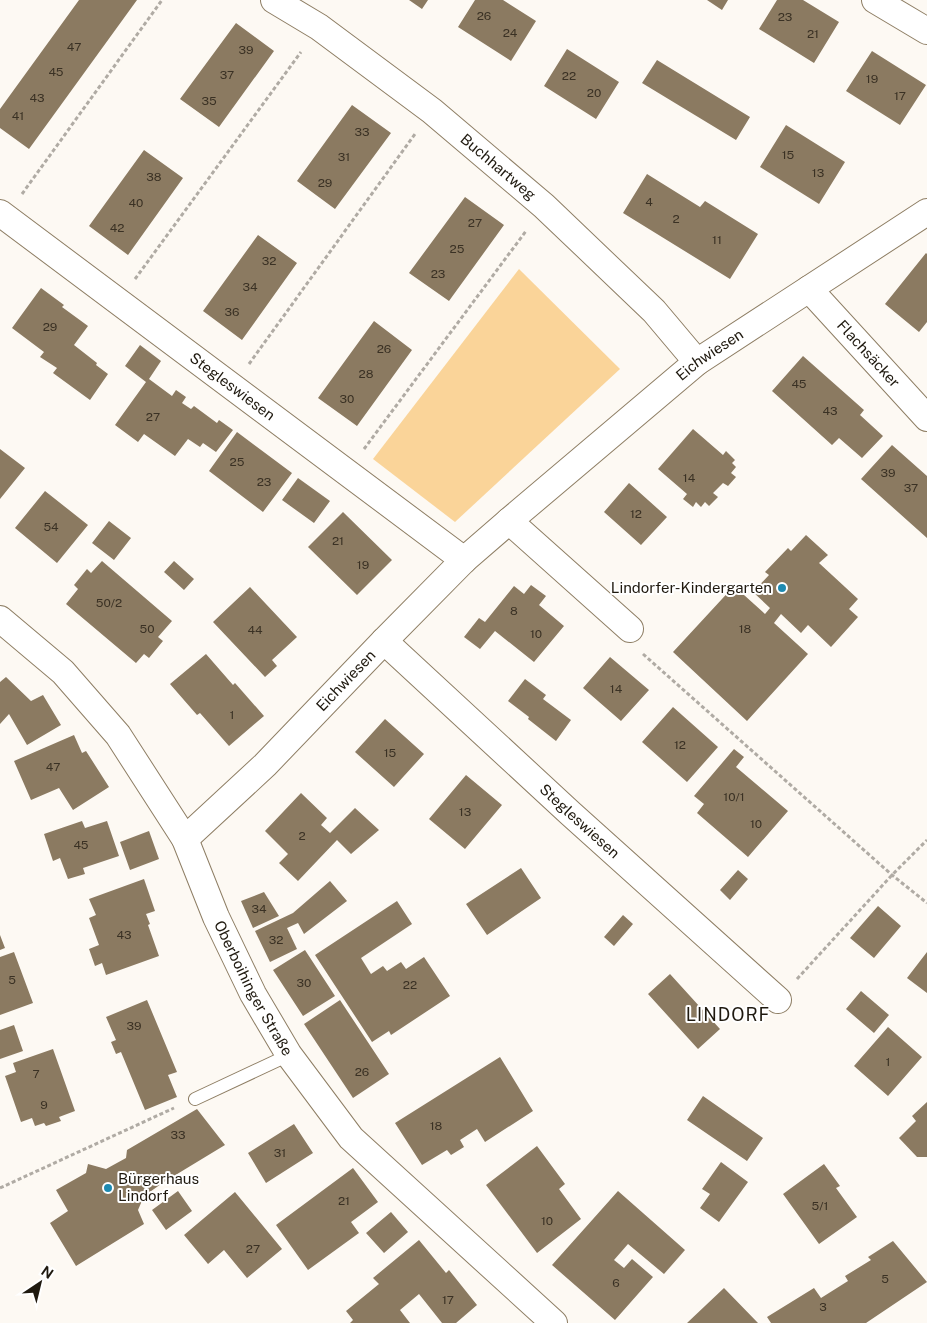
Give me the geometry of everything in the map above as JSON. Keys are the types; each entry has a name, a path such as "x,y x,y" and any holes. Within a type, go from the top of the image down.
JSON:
{"street":[{"name":"Buchhartweg","path":"274,0 319,27 432,111 544,206 654,311 697,362"},
{"path":"875,0 927,31"},
{"name":"Eichwiesen","path":"185,839 265,765 464,560 697,362 927,212"},
{"name":"Stegleswiesen","path":"3,215 464,560"},
{"name":"Flachsäcker","path":"809,290 927,418"},
{"path":"509,521 630,629"},
{"name":"Oberboihinger Straße","path":"0,619 63,672 118,735 185,839 216,917 253,994 289,1055 351,1138 554,1323"},
{"name":"Stegleswiesen","path":"384,642 570,814 778,1000"}],"lane":[{"path":"195,1098 289,1055"}],"path":[{"path":"3,215 162,0"},
{"path":"118,302 319,27"},
{"path":"233,387 432,111"},
{"path":"346,472 544,206"},
{"path":"630,629 642,653 892,875 927,903"},
{"path":"778,1000 892,875 927,840"},
{"path":"0,1188 195,1098"}],"shaded area":[{"path":"519,269 620,369 455,522 373,459"}],"building":[{"path":"79,0 137,0 29,149 0,128 0,109"},
{"path":"409,0 428,0 422,9"},
{"path":"475,0 503,0 536,21 511,61 458,27"},
{"path":"707,0 728,0 722,10"},
{"path":"777,0 803,0 839,22 814,63 759,29"},
{"path":"236,23 274,51 219,127 180,99"},
{"path":"567,49 619,82 596,119 544,86"},
{"path":"872,51 926,85 900,125 846,91"},
{"path":"657,60 750,117 736,140 642,83"},
{"path":"352,105 391,133 335,209 297,181"},
{"path":"786,125 845,162 819,204 760,167"},
{"path":"144,150 183,178 128,255 89,226"},
{"path":"647,174 700,207 705,201 758,234 730,279 623,213"},
{"path":"465,197 504,225 449,301 409,273"},
{"path":"258,235 297,263 242,340 203,311"},
{"path":"926,253 927,322 919,332 885,304"},
{"path":"41,288 64,305 62,307 88,326 74,345 108,374 90,400 53,373 57,368 40,357 44,352 12,328"},
{"path":"374,321 412,350 357,426 318,398"},
{"path":"140,345 161,361 149,379 172,396 176,390 186,397 182,403 191,409 194,406 217,423 219,420 233,430 216,452 203,443 200,447 188,439 175,456 144,434 138,442 115,425 146,382 125,366"},
{"path":"803,356 864,410 860,415 883,436 862,458 839,438 832,445 772,391"},
{"path":"693,429 723,455 726,451 735,460 732,463 736,467 731,473 736,477 728,486 723,483 713,493 718,497 709,506 705,502 701,507 696,502 693,507 683,499 687,494 658,469"},
{"path":"237,432 292,473 263,512 209,471"},
{"path":"892,445 927,476 927,538 861,479"},
{"path":"0,449 25,468 0,499"},
{"path":"298,478 330,501 314,523 282,500"},
{"path":"629,483 667,517 641,545 604,512"},
{"path":"45,491 88,525 57,563 15,528"},
{"path":"343,512 392,560 357,595 308,547"},
{"path":"109,521 131,538 114,560 92,543"},
{"path":"806,535 828,555 819,563 858,599 849,609 858,617 831,647 808,625 801,633 781,614 774,623 808,654 747,721 673,652 734,586 765,614 770,608 753,592 769,575 765,572 788,548 791,551"},
{"path":"102,561 172,621 158,637 163,641 149,658 144,654 136,663 66,604 78,589 74,585 87,569 91,573"},
{"path":"174,561 194,579 184,590 164,572"},
{"path":"531,585 546,596 539,605 564,626 534,662 495,631 480,649 464,637 479,618 485,622 514,586 524,594"},
{"path":"250,587 297,637 272,660 277,666 265,677 213,622"},
{"path":"206,654 264,716 229,746 200,713 197,715 170,684"},
{"path":"610,657 649,690 621,721 583,688"},
{"path":"6,677 31,701 43,695 61,725 27,745 9,714 0,724 0,682"},
{"path":"525,679 546,695 543,699 571,720 556,741 508,701"},
{"path":"673,707 718,747 687,782 642,742"},
{"path":"385,719 424,754 394,787 355,752"},
{"path":"74,735 82,753 86,751 109,787 73,810 59,788 31,800 14,761"},
{"path":"734,749 744,757 736,767 788,811 748,857 697,813 704,804 694,796"},
{"path":"466,775 502,805 465,849 429,819"},
{"path":"301,793 327,818 321,825 330,833 355,808 379,830 351,854 337,840 298,881 279,863 288,854 265,831"},
{"path":"82,821 85,828 107,821 119,856 83,868 85,874 68,879 60,858 53,861 44,834"},
{"path":"149,831 159,859 130,870 120,842"},
{"path":"521,868 541,898 487,935 466,904"},
{"path":"738,870 748,879 730,900 720,890"},
{"path":"144,879 155,911 146,914 150,924 148,925 159,956 106,975 102,963 95,966 89,949 99,945 89,918 96,915 89,899"},
{"path":"330,881 347,901 304,934 298,923 287,928 297,949 270,962 255,931 293,913"},
{"path":"264,892 279,916 253,928 241,901"},
{"path":"397,901 412,924 361,958 371,974 383,966 387,971 401,962 406,969 424,957 450,996 391,1035 389,1031 372,1042 315,955"},
{"path":"878,906 901,926 874,958 850,938"},
{"path":"623,915 633,924 614,946 604,937"},
{"path":"0,935 5,948 0,950"},
{"path":"305,950 335,996 303,1016 273,970"},
{"path":"14,952 33,1003 0,1015 0,957"},
{"path":"927,952 927,993 907,978"},
{"path":"670,974 720,1029 698,1049 648,994"},
{"path":"861,991 889,1015 874,1033 846,1009"},
{"path":"147,1000 177,1072 168,1075 177,1097 145,1110 121,1052 116,1054 111,1042 116,1040 106,1017"},
{"path":"340,1000 389,1074 353,1098 304,1024"},
{"path":"14,1025 23,1051 0,1059 0,1030"},
{"path":"888,1027 922,1057 888,1096 854,1066"},
{"path":"53,1049 75,1111 59,1117 61,1121 46,1126 44,1123 35,1126 32,1118 21,1122 5,1076 16,1072 13,1063"},
{"path":"500,1057 533,1111 485,1142 477,1129 460,1140 464,1147 451,1155 447,1150 422,1165 395,1123"},
{"path":"703,1096 763,1138 747,1161 687,1120"},
{"path":"927,1102 927,1157 917,1157 899,1138 916,1121 912,1116"},
{"path":"197,1109 225,1145 144,1196 138,1210 144,1224 76,1266 50,1223 68,1211 56,1190 86,1173 88,1164 106,1169 126,1158 127,1150"},
{"path":"294,1124 313,1153 266,1183 248,1153"},
{"path":"537,1146 565,1184 559,1189 581,1219 537,1253 486,1185"},
{"path":"721,1162 748,1182 719,1222 700,1208 710,1194 702,1189"},
{"path":"824,1164 840,1186 836,1188 857,1217 819,1244 783,1194"},
{"path":"353,1168 378,1202 351,1222 359,1233 308,1270 276,1225"},
{"path":"178,1191 192,1211 166,1230 152,1210"},
{"path":"618,1191 685,1250 664,1274 628,1244 614,1260 624,1268 632,1259 653,1277 615,1320 552,1265"},
{"path":"235,1192 282,1249 247,1278 224,1250 208,1264 184,1235"},
{"path":"391,1212 408,1232 384,1253 366,1233"},
{"path":"419,1240 446,1273 449,1270 477,1305 456,1323 442,1323 419,1294 400,1310 410,1323 350,1323 353,1320 346,1311 379,1284 373,1278"},
{"path":"893,1241 927,1282 866,1323 771,1323 767,1317 814,1288 821,1298 848,1281 845,1276 871,1260 868,1257"},
{"path":"724,1288 758,1323 687,1323"}],"place":[{"name":"Lindorfer-Kindergarten","path":"782,588"},
{"name":"Bürgerhaus Lindorf","path":"108,1188"}],"district":[{"name":"LINDORF","path":"728,1015"}]}
